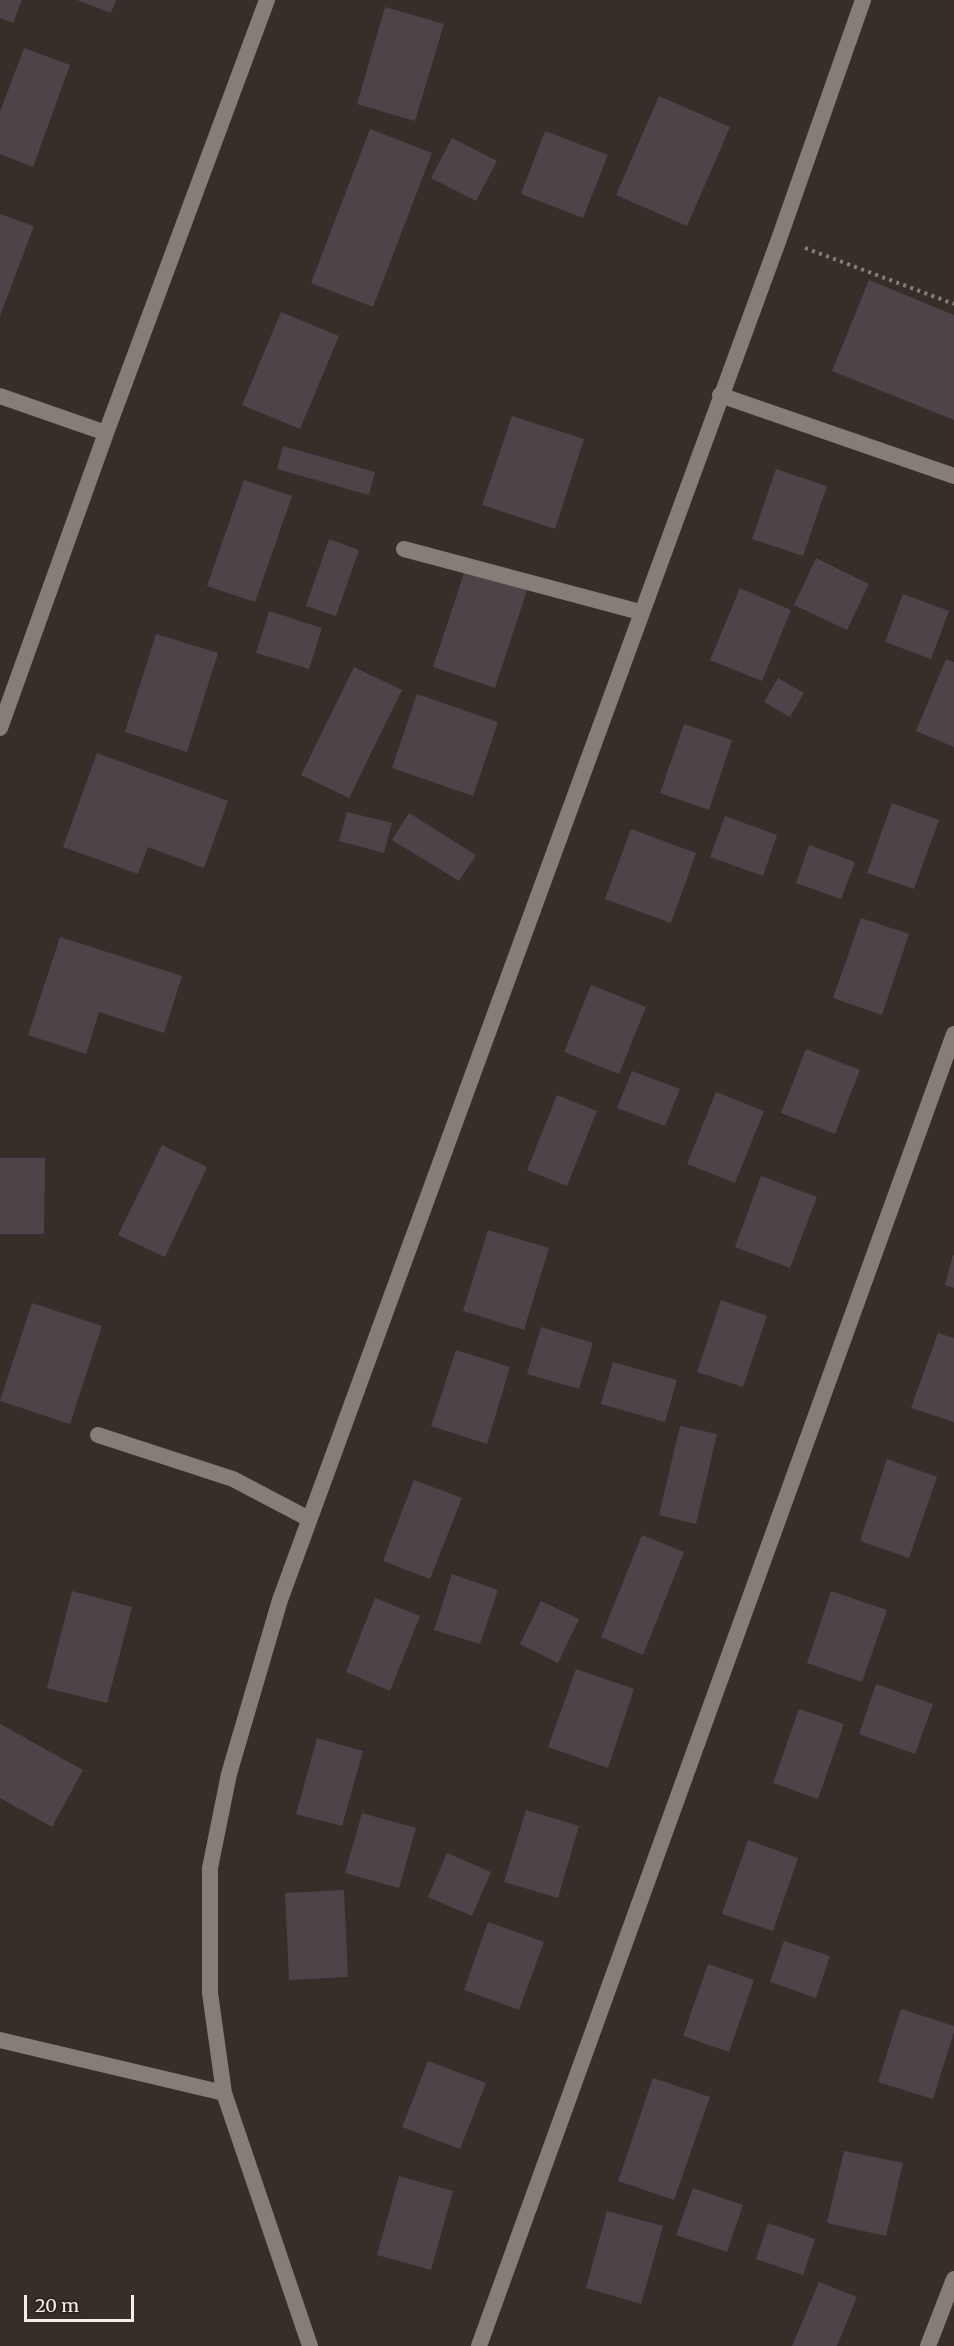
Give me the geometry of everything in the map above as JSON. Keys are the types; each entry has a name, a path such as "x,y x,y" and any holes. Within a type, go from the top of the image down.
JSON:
{"street":[{"path":"0,728 106,433 267,0"},
{"path":"310,2346 224,2093 210,1993 210,1868 229,1774 280,1600 640,612 779,238 863,0"},
{"path":"720,395 954,476"},
{"path":"0,396 106,433"},
{"path":"404,549 640,612"},
{"path":"479,2346 954,1034"},
{"path":"98,1435 233,1479 309,1519"},
{"path":"0,2040 224,2093"},
{"path":"928,2346 954,2278"}],"path":[{"path":"779,238 954,304"}],"building":[{"path":"0,0 22,0 13,23 0,18"},
{"path":"77,0 116,0 111,13"},
{"path":"385,7 444,24 415,121 357,104"},
{"path":"24,48 70,65 33,167 0,154 0,112"},
{"path":"659,96 730,127 687,226 616,195"},
{"path":"370,129 432,153 373,307 311,283"},
{"path":"545,131 608,155 583,218 521,194"},
{"path":"452,138 497,161 476,201 431,178"},
{"path":"0,214 34,226 0,316"},
{"path":"869,280 954,315 954,420 832,371"},
{"path":"281,312 339,336 300,429 242,405"},
{"path":"512,416 584,439 555,529 482,505"},
{"path":"283,446 375,472 369,495 277,469"},
{"path":"776,469 827,486 803,556 752,539"},
{"path":"244,480 292,496 255,602 207,586"},
{"path":"329,539 359,550 336,616 306,606"},
{"path":"816,558 869,584 847,630 794,605"},
{"path":"465,570 527,590 495,688 433,667"},
{"path":"740,588 791,610 762,681 710,660"},
{"path":"903,594 949,611 931,659 885,642"},
{"path":"269,611 322,628 309,669 256,653"},
{"path":"156,634 218,653 187,752 125,732"},
{"path":"946,659 954,662 954,747 916,731"},
{"path":"354,667 402,690 349,798 301,775"},
{"path":"778,678 804,693 790,717 764,702"},
{"path":"417,694 498,722 473,796 392,768"},
{"path":"684,724 732,740 709,810 660,793"},
{"path":"97,753 228,801 204,868 148,847 138,874 63,847"},
{"path":"892,803 939,820 914,889 867,873"},
{"path":"347,812 392,823 384,853 339,841"},
{"path":"409,813 476,855 459,881 392,840"},
{"path":"725,816 777,835 763,876 710,857"},
{"path":"631,829 696,853 671,923 605,899"},
{"path":"809,845 855,862 841,899 796,883"},
{"path":"861,918 909,934 882,1015 833,998"},
{"path":"60,937 182,976 164,1033 99,1012 86,1054 28,1035"},
{"path":"591,985 646,1007 619,1074 564,1052"},
{"path":"806,1049 860,1070 835,1134 781,1113"},
{"path":"632,1071 680,1089 665,1126 617,1108"},
{"path":"716,1092 764,1111 735,1183 687,1164"},
{"path":"557,1095 597,1111 567,1186 527,1170"},
{"path":"162,1145 207,1167 165,1257 118,1235"},
{"path":"0,1158 45,1158 44,1234 0,1234"},
{"path":"761,1176 817,1197 790,1268 735,1247"},
{"path":"488,1230 549,1248 524,1330 463,1311"},
{"path":"954,1256 954,1288 945,1285"},
{"path":"721,1300 767,1316 743,1387 697,1372"},
{"path":"32,1303 102,1326 70,1424 0,1401"},
{"path":"541,1327 593,1343 579,1389 527,1374"},
{"path":"938,1333 954,1338 954,1422 911,1408"},
{"path":"456,1350 510,1367 487,1444 431,1426"},
{"path":"613,1362 677,1380 665,1422 601,1404"},
{"path":"680,1426 717,1434 696,1524 659,1515"},
{"path":"887,1459 937,1477 909,1558 860,1541"},
{"path":"414,1480 462,1498 430,1579 383,1561"},
{"path":"642,1535 684,1552 643,1655 601,1637"},
{"path":"452,1574 498,1590 480,1644 434,1630"},
{"path":"72,1591 132,1607 107,1703 47,1688"},
{"path":"831,1591 887,1610 862,1682 807,1663"},
{"path":"375,1598 420,1616 390,1691 346,1672"},
{"path":"541,1601 579,1619 558,1663 520,1644"},
{"path":"576,1669 634,1689 608,1768 548,1747"},
{"path":"876,1684 933,1704 915,1754 859,1734"},
{"path":"799,1709 844,1724 818,1799 773,1783"},
{"path":"0,1724 83,1770 52,1827 0,1798"},
{"path":"317,1738 363,1751 342,1826 296,1814"},
{"path":"526,1810 579,1826 558,1898 504,1882"},
{"path":"362,1813 416,1828 399,1888 345,1873"},
{"path":"748,1840 798,1858 773,1931 722,1914"},
{"path":"447,1853 491,1872 472,1916 428,1897"},
{"path":"344,1890 348,1977 289,1980 285,1893"},
{"path":"488,1922 544,1942 519,2010 464,1990"},
{"path":"784,1941 830,1956 816,1998 770,1982"},
{"path":"708,1964 754,1980 729,2052 683,2036"},
{"path":"901,2009 954,2026 933,2099 878,2082"},
{"path":"428,2061 486,2083 460,2149 402,2127"},
{"path":"653,2078 710,2097 674,2200 618,2181"},
{"path":"844,2151 903,2163 886,2236 827,2223"},
{"path":"399,2176 453,2191 431,2270 377,2255"},
{"path":"693,2188 743,2205 727,2252 676,2235"},
{"path":"607,2211 663,2226 641,2304 586,2288"},
{"path":"768,2223 815,2239 803,2275 756,2259"},
{"path":"819,2282 857,2297 837,2346 792,2346"}]}
